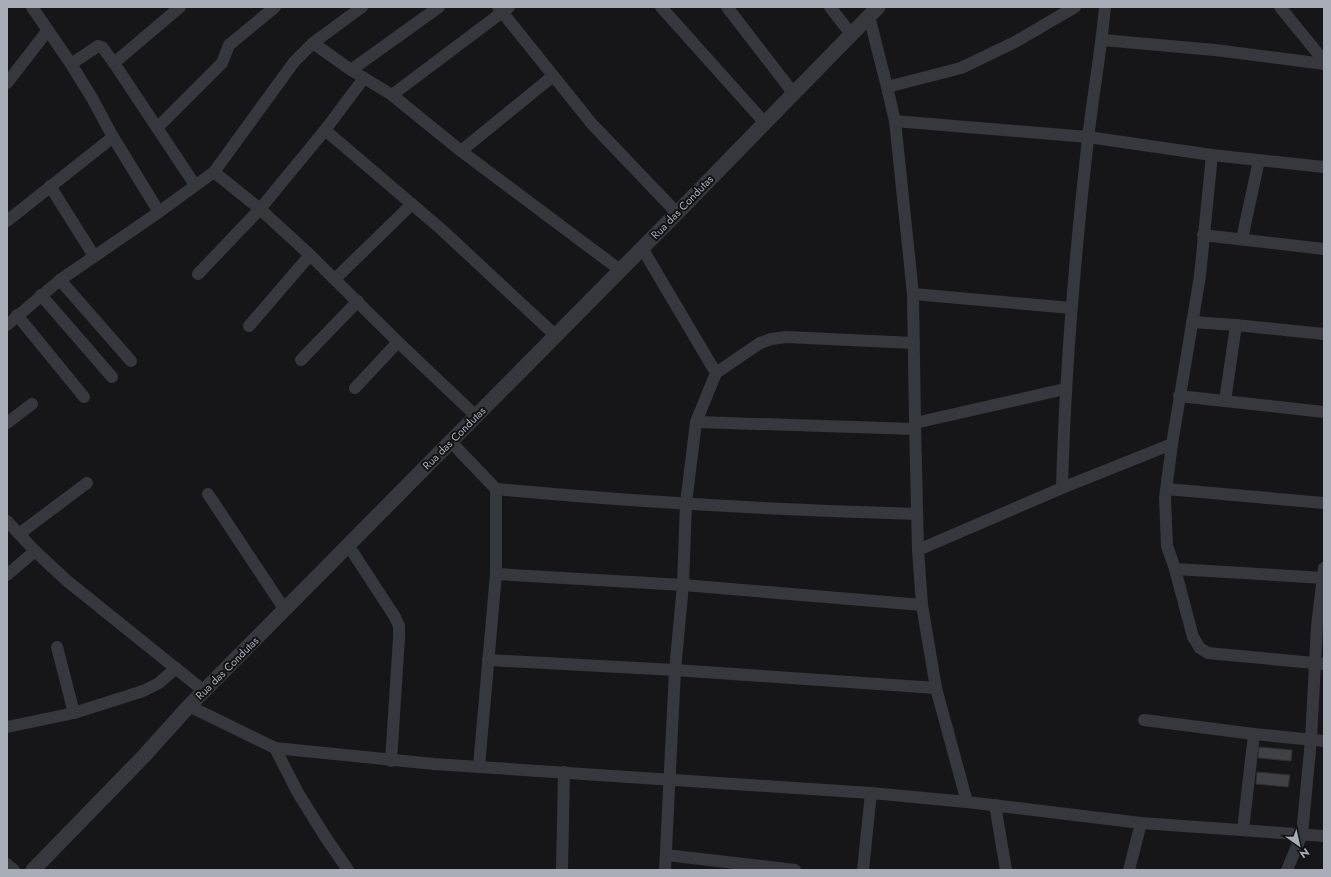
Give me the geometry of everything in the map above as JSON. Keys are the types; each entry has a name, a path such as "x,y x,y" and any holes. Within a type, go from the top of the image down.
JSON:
{"street":[{"path":"32,7 71,64 92,98 113,137 159,212"},
{"path":"114,63 180,7"},
{"path":"157,128 222,63 229,45 275,7"},
{"path":"7,325 60,280 214,172 288,70 313,43 362,7"},
{"path":"351,70 439,7"},
{"path":"661,7 765,123"},
{"path":"727,7 794,94"},
{"path":"830,7 851,34"},
{"path":"887,87 961,68 1015,42 1076,7"},
{"path":"1062,488 1065,389 1071,308 1088,137 1102,40 1105,7"},
{"path":"1280,7 1324,61"},
{"path":"392,95 503,9 553,76 592,124 677,213"},
{"path":"873,11 895,122 913,294 918,550 922,605 936,688 967,802"},
{"name":"Rua das Condutas","path":"33,870 189,706 556,336 794,94 873,11"},
{"path":"7,83 48,30"},
{"path":"1102,40 1215,50 1324,64"},
{"path":"313,43 351,70 392,95 461,151 620,270"},
{"path":"71,64 98,46 102,47 195,185"},
{"path":"461,151 553,76"},
{"path":"198,274 260,209 325,130 364,78"},
{"path":"895,122 1088,137 1212,155 1324,167"},
{"path":"325,130 412,204 556,336"},
{"path":"7,221 113,137"},
{"path":"1212,155 1200,276 1172,444 1167,489 1167,546 1194,637 1200,648 1208,653 1319,663"},
{"path":"1242,239 1259,160"},
{"path":"214,172 260,209 336,279 398,342 476,416"},
{"path":"50,186 94,256"},
{"path":"336,279 412,204"},
{"path":"1204,234 1324,249"},
{"path":"642,248 716,374"},
{"path":"249,326 310,255"},
{"path":"60,280 131,361"},
{"path":"913,294 1071,308"},
{"path":"41,295 112,377"},
{"path":"301,360 358,301"},
{"path":"17,315 84,397"},
{"path":"1192,322 1324,334"},
{"path":"1225,401 1236,325"},
{"path":"665,870 674,670 683,585 686,503 696,422 716,374 760,343 771,339 786,337 914,343"},
{"path":"355,388 398,342"},
{"path":"696,422 915,426 1065,389"},
{"path":"1180,396 1324,412"},
{"path":"7,423 32,404"},
{"path":"451,442 496,489 568,496 816,511 917,514"},
{"path":"918,550 1062,488 1172,444"},
{"path":"19,534 87,484"},
{"path":"479,766 496,574 496,489"},
{"path":"1167,489 1324,503"},
{"path":"208,494 285,610"},
{"path":"7,521 35,551 66,580 204,691"},
{"path":"348,545 395,617 399,626 391,760"},
{"path":"7,575 35,551"},
{"path":"1175,569 1324,574 1317,626 1319,663 1302,834 1288,870"},
{"path":"496,574 683,585 922,605"},
{"path":"57,647 74,713"},
{"path":"488,660 674,670 936,688"},
{"path":"7,727 74,713 144,691 159,683 176,668"},
{"path":"189,706 275,748 391,760 871,793 995,805 1141,823 1324,836"},
{"path":"1144,720 1324,741"},
{"path":"1243,830 1254,734"},
{"path":"275,748 298,793 348,870"},
{"path":"564,772 562,865 573,870"},
{"path":"863,870 871,793"},
{"path":"995,805 1006,870"},
{"path":"1128,870 1141,823"},
{"path":"666,855 775,869 795,870"},
{"path":"7,864 14,870"}],"building":[{"path":"1259,747 1292,750 1291,761 1258,758"},
{"path":"1257,772 1290,775 1288,787 1256,784"}]}
